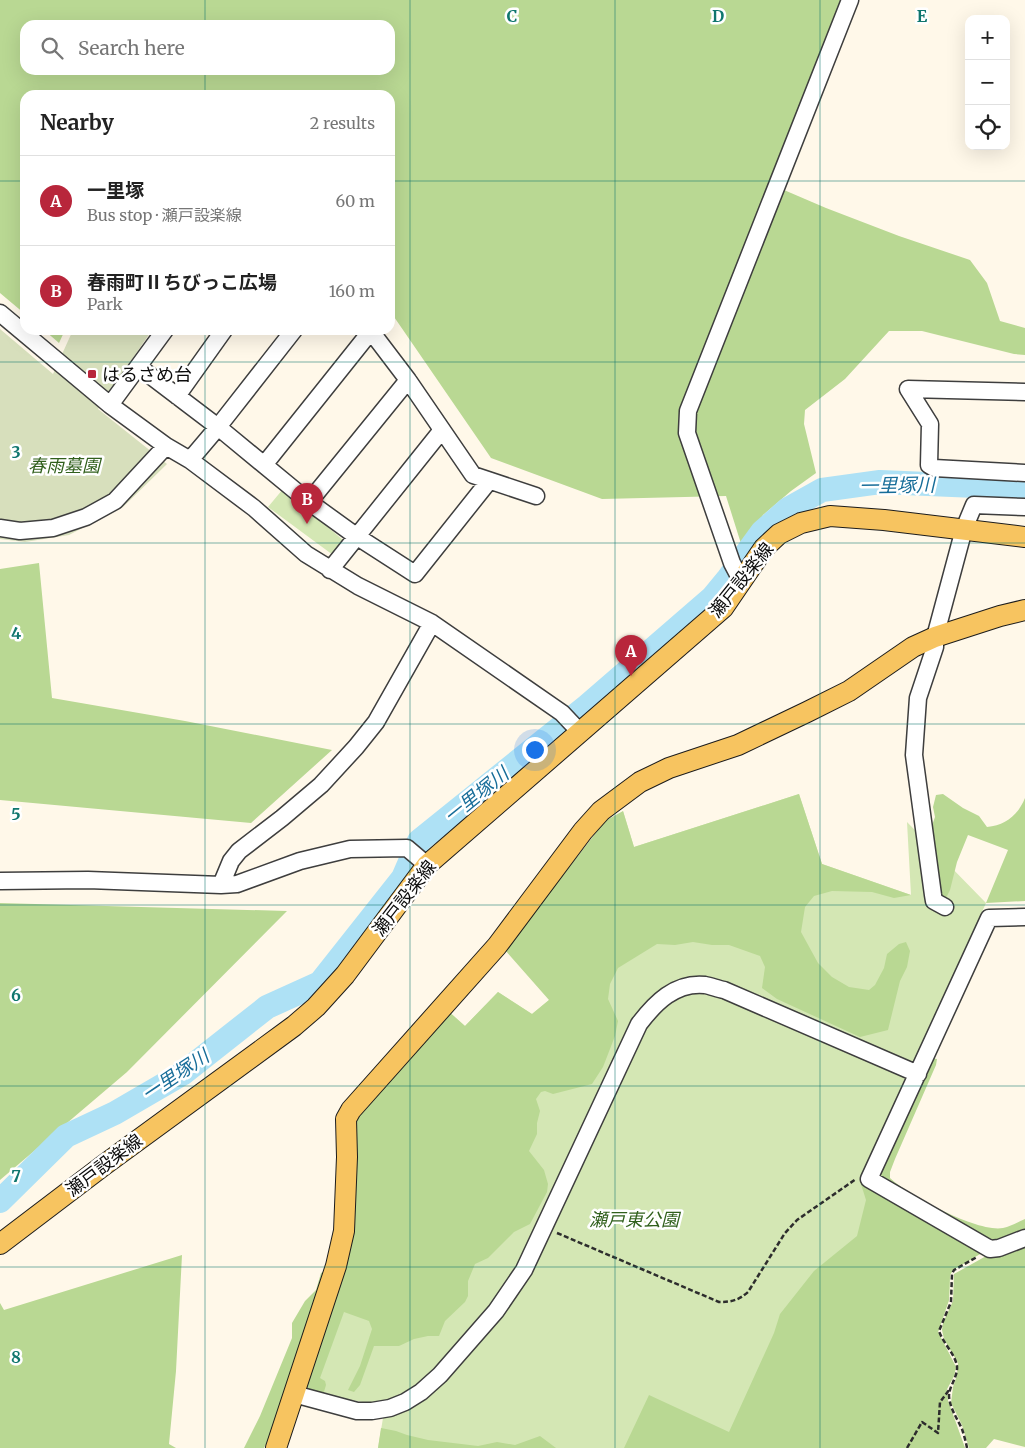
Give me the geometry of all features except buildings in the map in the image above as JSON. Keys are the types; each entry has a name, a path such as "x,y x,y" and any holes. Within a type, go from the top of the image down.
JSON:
{"main road":[{"name":"瀬戸設楽線","path":"0,1244 104,1165 294,1026 316,1007 345,975 425,863 723,608 764,548 779,534 801,523 830,516 865,518 1025,537"},
{"path":"276,1448 336,1266 344,1231 347,1157 346,1119 351,1110 497,946 582,831 601,811 640,782 669,768 738,745 849,691 913,646 934,637 1025,610"}],"street":[{"path":"741,581 732,563 687,433 688,410 850,0"},
{"path":"0,314 20,331"},
{"path":"25,335 110,405 166,446 190,460 254,508 306,554 330,570 432,623 562,713 579,731"},
{"path":"110,405 161,335"},
{"path":"177,396 220,335"},
{"path":"190,460 290,335"},
{"path":"264,465 368,335"},
{"path":"374,335 408,380 473,475 536,496"},
{"path":"139,367 218,427 309,502 356,536 415,574 489,481"},
{"path":"309,502 408,380"},
{"path":"1025,392 908,389 930,424 929,465 934,468 1025,473"},
{"path":"330,570 442,430"},
{"path":"0,528 20,531 53,528 86,517 115,501 166,446"},
{"path":"944,907 934,901 914,755 918,698 935,647 934,637 964,529 974,505 1025,507"},
{"path":"221,885 231,861 240,851 321,785 356,747 376,722 432,623"},
{"path":"0,881 88,880 237,884 300,861 350,848 407,848 425,863"},
{"path":"1025,917 989,918 869,1179 990,1249 999,1248 1025,1238"},
{"path":"294,1394 357,1411 372,1411 390,1408 405,1402 421,1392 440,1376 496,1311 524,1270 639,1024 653,1005 670,993 688,986 705,985 724,990 918,1074"}],"path":[{"path":"544,1228 719,1302 731,1302 741,1298 748,1292 785,1234 797,1220 859,1176 869,1179"},
{"path":"907,1448 922,1422 938,1433 940,1402 950,1389 956,1375 957,1367 955,1361 939,1331 950,1302 952,1274 954,1270 990,1249"},
{"path":"950,1389 949,1398 952,1409 962,1429 968,1448"}],"green space":[{"path":"0,0 843,0 819,57 784,190 899,236 970,260 987,283 1000,321 1025,328 1025,355 1014,354 922,331 889,331 845,379 805,410 804,424 816,473 763,515 743,550 726,496 602,499 491,458 395,318 395,90 20,90 20,310 0,293"},
{"name":"春雨墓園","path":"0,329 53,374 71,335 149,335 98,409 167,464 123,507 69,535 25,542 0,539"},
{"path":"50,335 63,335 59,343"},
{"path":"283,489 343,540 333,555 268,507"},
{"path":"39,563 52,698 185,721 332,750 251,823 0,800 0,569"},
{"name":"瀬戸東公園","path":"799,794 822,864 911,895 907,822 986,903 860,1181 982,1250 980,1254 953,1270 950,1275 949,1300 938,1332 956,1367 954,1376 947,1389 948,1401 965,1448 378,1448 385,1406 323,1395 308,1390 447,1010 465,1026 498,992 532,1014 549,1000 623,811 634,847"},
{"path":"799,794 822,864 911,895 894,898 872,892 832,891 814,896 805,907 801,932 818,963 832,977 849,987 869,990 875,985 884,968 887,954 899,944 906,942 910,951 907,967 900,981 888,1030 860,1037 777,999 762,988 765,967 760,956 729,945 693,942 675,945 657,944 618,968 610,984 608,999 618,1021 615,1036 603,1067 592,1084 553,1094 545,1091 541,1092 536,1099 540,1111 537,1134 529,1151 544,1170 548,1184 547,1192 530,1224 514,1232 488,1258 475,1264 468,1281 468,1296 465,1302 445,1321 439,1336 414,1339 399,1346 374,1346 360,1385 354,1392 348,1390 360,1366 372,1329 369,1321 344,1312 320,1378 325,1381 326,1385 323,1395 308,1390 304,1383 347,1246 355,1118 447,1010 465,1026 498,992 532,1014 549,1000 505,950 605,821 623,811 634,847"},
{"path":"943,794 963,808 979,816 987,827 1000,824 1010,818 1019,809 1025,798 1025,901 986,903 1008,850 968,835 957,862 950,890 946,898 941,898 929,834 935,817 933,807 936,795"},
{"path":"0,903 287,911 127,1072 0,1180"},
{"path":"931,1058 937,1059 936,1065 895,1159 890,1172 890,1178 927,1203 977,1225 1003,1228 1025,1219 1025,1234 995,1245 880,1178 880,1174"},
{"path":"860,1181 982,1250 980,1254 953,1270 950,1275 949,1300 938,1332 956,1367 954,1376 947,1389 948,1401 965,1448 624,1448 649,1395 729,1432 774,1333 780,1314 814,1271 857,1236 866,1200"},
{"path":"1025,1243 1025,1447 994,1439 986,1448 969,1448 962,1425 951,1403 958,1363 944,1339 942,1330 943,1323 953,1301 954,1274 988,1255"},
{"path":"182,1255 176,1371 169,1444 176,1448 0,1448 0,1303 4,1310"},
{"path":"325,1271 271,1435 264,1448 244,1448 260,1416 292,1338 292,1323 305,1301 316,1290 321,1273"},
{"path":"381,1428 428,1440 478,1446 497,1442 515,1445 540,1436 556,1448 378,1448"}],"waterway":[{"name":"一里塚川","path":"0,1201 66,1136 115,1113 182,1074 267,1007 320,983 403,878 419,841 587,706 713,597 762,532 788,509 822,490 880,482 1025,488"}],"place":[{"name":"はるさめ台","path":"92,374"},
{"name":"春雨町Ⅱちびっこ広場","path":"307,524"},
{"name":"一里塚","path":"631,676"}]}
